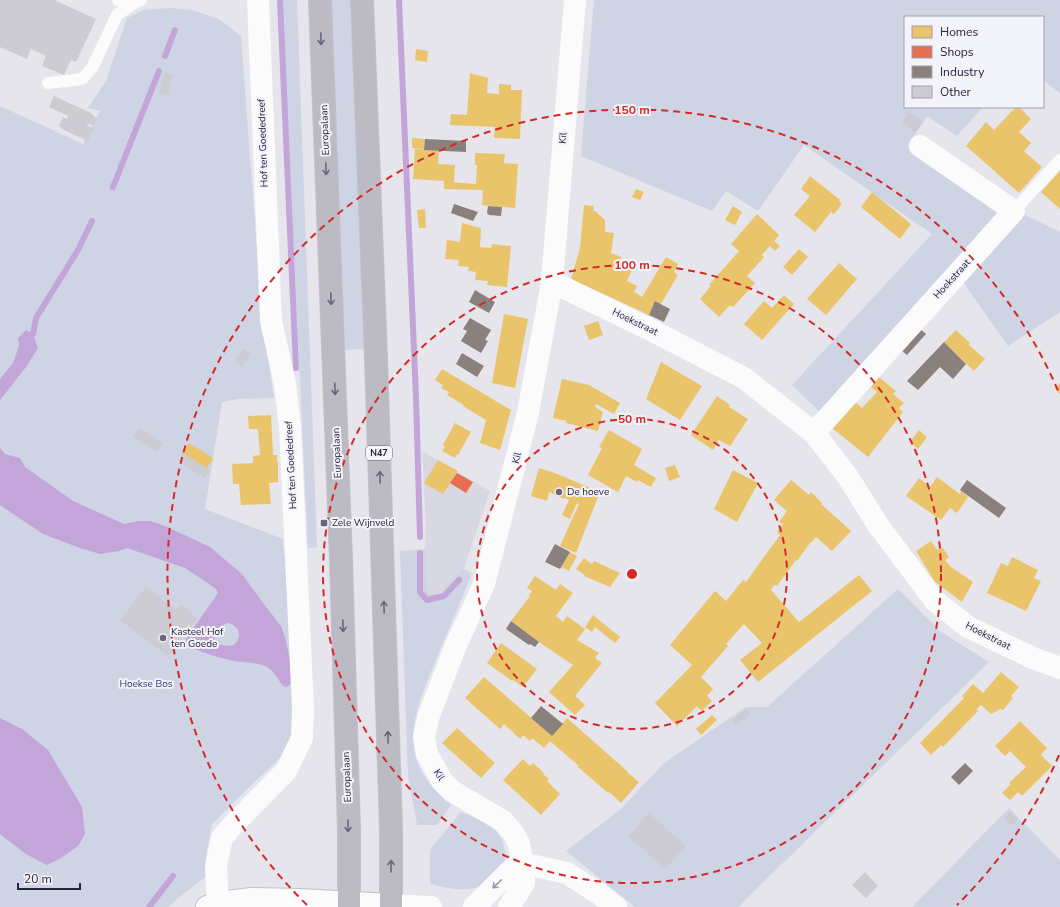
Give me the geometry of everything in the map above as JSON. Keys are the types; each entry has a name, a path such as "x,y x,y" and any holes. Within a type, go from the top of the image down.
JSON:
{"highway":[{"name":"Europalaan","path":"320,0 341,559 349,830 349,905"},
{"name":"N47","path":"362,0 391,822 391,906"}],"street":[{"name":"Hof ten Goededreef","path":"216,906 216,866 222,838 286,771 302,738 303,708 290,427 284,384 271,321 258,0"},
{"name":"Kil","path":"509,907 524,884 524,873 521,863 519,844 514,834 503,821 485,809 452,791 442,781 428,754 424,737 428,715 453,652 484,584 525,426 552,282 575,0"},
{"path":"920,146 1014,211"},
{"name":"Hoekstraat","path":"814,433 1014,211"},
{"name":"Hoekstraat","path":"552,282 647,328 744,378 814,433 848,477 878,524 935,601 968,627 1033,658 1060,668"},
{"path":"474,907 509,872 521,863 567,873 601,895 616,907"},
{"path":"216,906 252,899 299,900 349,905 431,907"}],"lane":[{"path":"118,0 138,1"},
{"path":"48,83 82,79 92,68 117,15 138,1"},
{"path":"1014,211 1060,160"}],"shaded area":[{"path":"26,330 33,334 38,348 26,367 0,400 0,379 13,363 19,346 18,338"},
{"path":"0,448 5,454 20,458 25,467 73,501 124,524 139,521 150,521 165,526 210,547 242,574 281,626 290,660 291,683 287,687 283,686 270,669 262,665 234,661 203,652 187,645 186,639 218,593 216,589 185,568 127,548 100,554 80,548 43,534 0,505","holes":["228,623 232,624 238,629 239,639 234,645 225,646 219,644 214,637 217,629 222,625"]},
{"path":"422,451 490,491 464,569 455,575 439,594 428,594"},
{"path":"0,718 22,729 48,750 82,807 85,834 78,846 61,858 47,865 26,854 0,834"}],"green space":[{"path":"282,0 297,0 317,547 308,548"},
{"path":"331,0 351,0 364,349 345,350"},
{"path":"594,0 1060,0 1060,93 1044,81 1044,16 904,16 904,108 982,108 957,136 927,116 907,147 999,210 822,414 792,385 932,234 804,145 758,211 726,191 712,211 581,156"},
{"name":"Hoekse Bos","path":"170,8 192,10 219,19 241,36 262,317 274,398 238,399 222,402 205,509 283,539 295,686 291,748 212,824 207,849 205,877 168,907 0,907 0,106 83,144 100,111 88,108 106,81 127,18 143,10"},
{"path":"1019,212 1060,232 1060,312 1008,346 961,279"},
{"path":"425,549 428,594 439,594 455,575 464,569 472,573 429,676 416,716 413,734 415,752 421,770 433,787 451,805 437,825 417,825 408,776 400,551"},
{"path":"898,589 941,632 989,662 738,907 635,907 566,851 621,809 663,764 746,707 767,707"},
{"path":"1009,808 1060,860 1060,907 912,907"},
{"path":"461,812 488,825 499,834 503,842 505,852 503,865 484,884 475,888 455,889 430,883 430,850"}],"building: Homes":[{"path":"416,49 428,51 427,62 415,60"},
{"path":"470,73 488,78 487,93 499,94 499,84 511,85 511,90 522,90 520,139 494,138 495,127 450,125 451,114 467,115"},
{"path":"1015,108 1020,108 1031,119 1019,132 1031,143 1024,151 1042,167 1019,193 966,146 986,122 994,130"},
{"path":"412,138 425,139 424,149 412,148"},
{"path":"415,149 439,150 438,164 455,165 454,182 449,182 476,184 477,165 475,165 475,153 505,154 504,163 518,164 515,208 482,205 483,190 444,189 444,181 413,179"},
{"path":"1060,171 1060,209 1041,192"},
{"path":"810,176 840,200 839,202 842,204 834,214 831,212 815,232 794,215 810,196 801,189"},
{"path":"636,189 644,192 640,200 632,197"},
{"path":"872,192 911,224 900,239 861,207"},
{"path":"584,205 594,206 593,211 605,220 605,232 614,233 611,253 621,257 619,264 632,270 627,281 637,286 634,292 642,297 666,257 678,264 674,272 678,275 661,304 655,301 649,315 571,279 580,248"},
{"path":"733,206 742,212 735,225 725,220"},
{"path":"425,209 426,228 419,228 417,210"},
{"path":"757,214 779,235 774,241 780,246 775,251 770,246 762,255 764,257 747,276 755,283 733,307 730,305 719,317 700,299 711,286 709,285 739,251 731,244"},
{"path":"462,223 481,228 480,247 491,248 492,244 511,246 507,287 487,285 488,281 475,280 476,272 468,271 469,267 458,266 459,260 445,259 447,240 460,242"},
{"path":"799,249 808,257 792,275 783,267"},
{"path":"839,263 857,279 826,315 807,299"},
{"path":"784,295 794,304 762,340 744,324 764,301 772,308"},
{"path":"504,314 528,319 515,388 492,383"},
{"path":"598,321 603,335 589,340 584,326"},
{"path":"956,330 970,343 969,345 985,359 974,371 944,342"},
{"path":"661,362 702,386 680,420 646,399"},
{"path":"442,369 511,410 500,450 480,443 486,420 447,395 449,392 441,388 443,385 435,380"},
{"path":"879,377 896,391 893,394 904,403 899,408 903,412 868,457 832,428 854,401 862,408 877,392 871,387"},
{"path":"562,379 589,385 620,403 614,414 596,404 595,407 603,412 598,431 553,418"},
{"path":"1060,383 1060,394 1055,388"},
{"path":"717,396 730,405 729,407 748,419 730,446 719,440 713,450 691,435"},
{"path":"271,415 273,455 277,455 278,482 269,483 271,504 241,505 239,484 233,484 232,464 253,463 253,456 260,455 258,429 249,429 248,416"},
{"path":"455,423 471,432 455,458 442,451 445,447 443,445"},
{"path":"609,430 642,449 634,465 656,478 651,487 626,476 618,492 588,475 602,448 599,447"},
{"path":"919,430 927,437 918,449 910,442"},
{"path":"189,443 213,458 207,468 182,453"},
{"path":"438,460 458,471 443,494 424,483"},
{"path":"675,465 680,477 669,481 665,468"},
{"path":"539,468 555,473 600,492 576,553 560,546 579,504 577,503 570,519 562,515 569,500 549,492 547,501 531,496"},
{"path":"733,470 758,483 737,522 714,509"},
{"path":"937,477 960,494 961,491 968,497 957,513 950,508 941,520 906,496 919,478 930,487"},
{"path":"791,480 809,495 811,492 822,503 821,504 851,531 832,551 816,537 797,561 796,560 777,586 774,585 771,590 799,622 859,575 872,591 758,682 740,660 762,643 744,624 726,644 728,646 701,677 713,689 707,696 712,701 702,711 697,706 677,726 655,703 692,665 670,645 715,591 726,601 743,580 746,582 780,535 777,532 783,524 779,522 787,511 774,500"},
{"path":"931,541 937,550 942,547 949,557 945,560 951,567 973,582 962,602 934,581 916,551"},
{"path":"570,552 577,556 569,571 561,567"},
{"path":"1012,557 1038,570 1034,578 1041,581 1026,611 987,593 1001,563 1008,566"},
{"path":"584,558 592,564 594,561 620,573 610,587 584,576 585,575 576,569"},
{"path":"535,576 556,590 560,584 573,593 556,616 563,622 567,616 585,629 577,640 599,653 595,658 602,663 575,696 585,705 575,715 549,692 573,665 511,621 530,596 529,595 532,591 527,588"},
{"path":"593,615 620,637 615,643 595,627 592,632 585,627"},
{"path":"501,643 537,669 523,687 487,663"},
{"path":"1001,672 1019,687 1011,696 1013,698 1003,710 1000,709 991,714 981,705 976,710 978,711 943,747 941,745 931,755 920,743 964,698 962,696 973,684 983,693"},
{"path":"484,677 552,736 567,718 639,782 621,803 550,741 544,748 532,738 530,741 523,735 520,739 504,724 500,729 465,698"},
{"path":"712,715 717,720 701,735 696,729"},
{"path":"1020,721 1047,748 1041,755 1052,766 1022,796 1018,792 1010,800 1002,793 1011,784 1009,783 1026,767 1010,751 1005,756 995,746"},
{"path":"457,728 495,763 481,778 442,743"},
{"path":"523,759 530,766 533,763 544,773 543,774 549,779 547,781 560,794 541,815 503,780"}],"building: Shops":[{"path":"457,473 473,482 466,493 450,483"}],"building: Industry":[{"path":"425,139 466,141 466,152 424,150"},
{"path":"454,204 478,212 473,221 451,213"},
{"path":"488,206 502,207 501,216 489,215 487,213"},
{"path":"475,290 495,302 489,313 469,302"},
{"path":"655,301 670,309 664,322 649,315"},
{"path":"470,318 491,330 485,340 488,341 481,353 461,341 467,331 463,329"},
{"path":"919,328 926,334 907,355 900,349"},
{"path":"944,342 966,364 953,379 940,367 918,390 907,381"},
{"path":"462,353 484,366 477,377 456,364"},
{"path":"967,480 1006,508 999,518 960,490"},
{"path":"555,544 570,552 560,569 545,562"},
{"path":"511,621 539,642 535,647 530,644 529,645 506,629"},
{"path":"541,706 563,724 552,736 531,718"},
{"path":"965,763 973,771 959,785 951,777"}],"building: Other":[{"path":"0,0 54,0 96,19 76,62 71,60 64,75 42,66 46,56 31,49 27,59 0,47"},
{"path":"165,72 173,75 168,95 159,93"},
{"path":"54,96 91,113 97,119 94,125 88,124 87,126 93,128 88,141 62,129 59,126 63,117 67,119 68,116 49,107"},
{"path":"909,112 923,122 915,132 902,123"},
{"path":"243,348 251,354 242,367 234,361"},
{"path":"139,428 163,443 158,452 133,436"},
{"path":"183,453 210,470 205,478 178,461"},
{"name":"Kasteel Hof ten Goede","path":"146,587 176,610 181,604 197,619 168,656 120,620"},
{"path":"746,709 751,714 736,725 732,720"},
{"path":"1010,812 1018,819 1011,826 1004,818"},
{"path":"649,813 686,846 665,869 628,836"},
{"path":"865,872 878,886 866,898 852,885"}],"waterway":[{"path":"280,0 296,368"},
{"path":"399,0 416,397 420,537"},
{"path":"165,56 175,30"},
{"path":"113,187 159,71"},
{"path":"33,334 36,318 78,250 92,221"},
{"path":"420,553 420,592 427,600 444,596 459,580"},
{"path":"149,907 173,876"}],"place":[{"name":"De hoeve","path":"559,492"},
{"name":"Zele Wijnveld","path":"324,523"},
{"name":"Kasteel Hof ten Goede","path":"163,638"}]}
